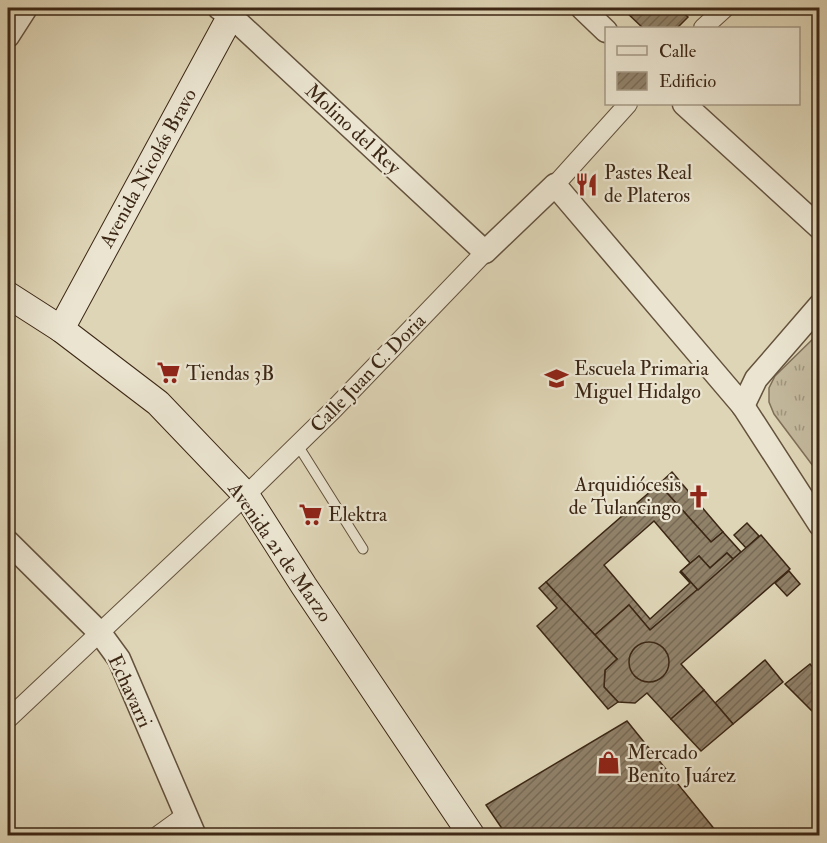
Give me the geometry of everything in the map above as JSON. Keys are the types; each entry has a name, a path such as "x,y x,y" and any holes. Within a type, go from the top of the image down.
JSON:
{"main road":[{"name":"Avenida Nicolás Bravo","path":"61,329 228,10"},
{"name":"Avenida 21 de Marzo","path":"8,295 61,329 158,403 246,495 472,836"}],"street":[{"path":"8,36 26,8"},
{"path":"582,8 605,30"},
{"path":"704,27 725,8"},
{"name":"Molino del Rey","path":"228,10 485,252"},
{"name":"Calle Juan C. Doria","path":"8,719 246,495 485,252 555,185 627,105"},
{"path":"685,105 819,228"},
{"path":"555,185 743,406 819,525"},
{"path":"743,406 756,379 819,305"},
{"name":"Echavarri","path":"9,542 99,633 119,659 191,825"},
{"path":"157,836 191,825"}],"lane":[{"path":"297,444 363,549"}],"green space":[{"path":"819,333 819,474 774,414 769,402 769,388 775,376"}],"building":[{"path":"628,8 678,8 688,17 678,27 642,27 625,11"},
{"path":"672,472 723,532 711,542 659,484"},
{"path":"659,484 711,542 723,532 741,552 733,559 727,553 710,568 699,556 682,570 690,563 654,521 604,565 650,619 690,583 681,571 698,590 650,630 629,605 595,635 546,582"},
{"path":"747,523 759,536 746,548 734,535"},
{"path":"761,535 790,569 681,664 704,690 671,719 647,693 635,703 618,702 604,687 605,670 617,659 595,635 629,605 650,630"},
{"path":"727,553 733,559 698,590 681,571 699,556 710,568"},
{"path":"789,571 800,584 787,596 775,583"},
{"path":"546,582 617,659 605,670 604,687 618,702 608,709 537,626 557,608 539,588"},
{"path":"649,642 657,643 663,648 668,654 668,670 663,676 657,681 649,682 641,681 635,676 630,670 629,662 630,654 635,648 641,643"},
{"path":"765,660 783,682 733,724 715,703"},
{"path":"810,664 816,671 820,668 820,719 785,684"},
{"path":"704,690 733,724 701,751 671,719"},
{"name":"Mercado Benito Juárez","path":"627,721 720,836 507,836 486,805"}],"place":[{"name":"Pastes Real de Plateros","path":"586,184"},
{"name":"Tiendas 3B","path":"168,373"},
{"name":"Escuela Primaria Miguel Hidalgo","path":"556,379"},
{"name":"Arquidiócesis de Tulancingo","path":"699,496"},
{"name":"Elektra","path":"310,514"},
{"name":"Mercado Benito Juárez","path":"609,763"}]}
